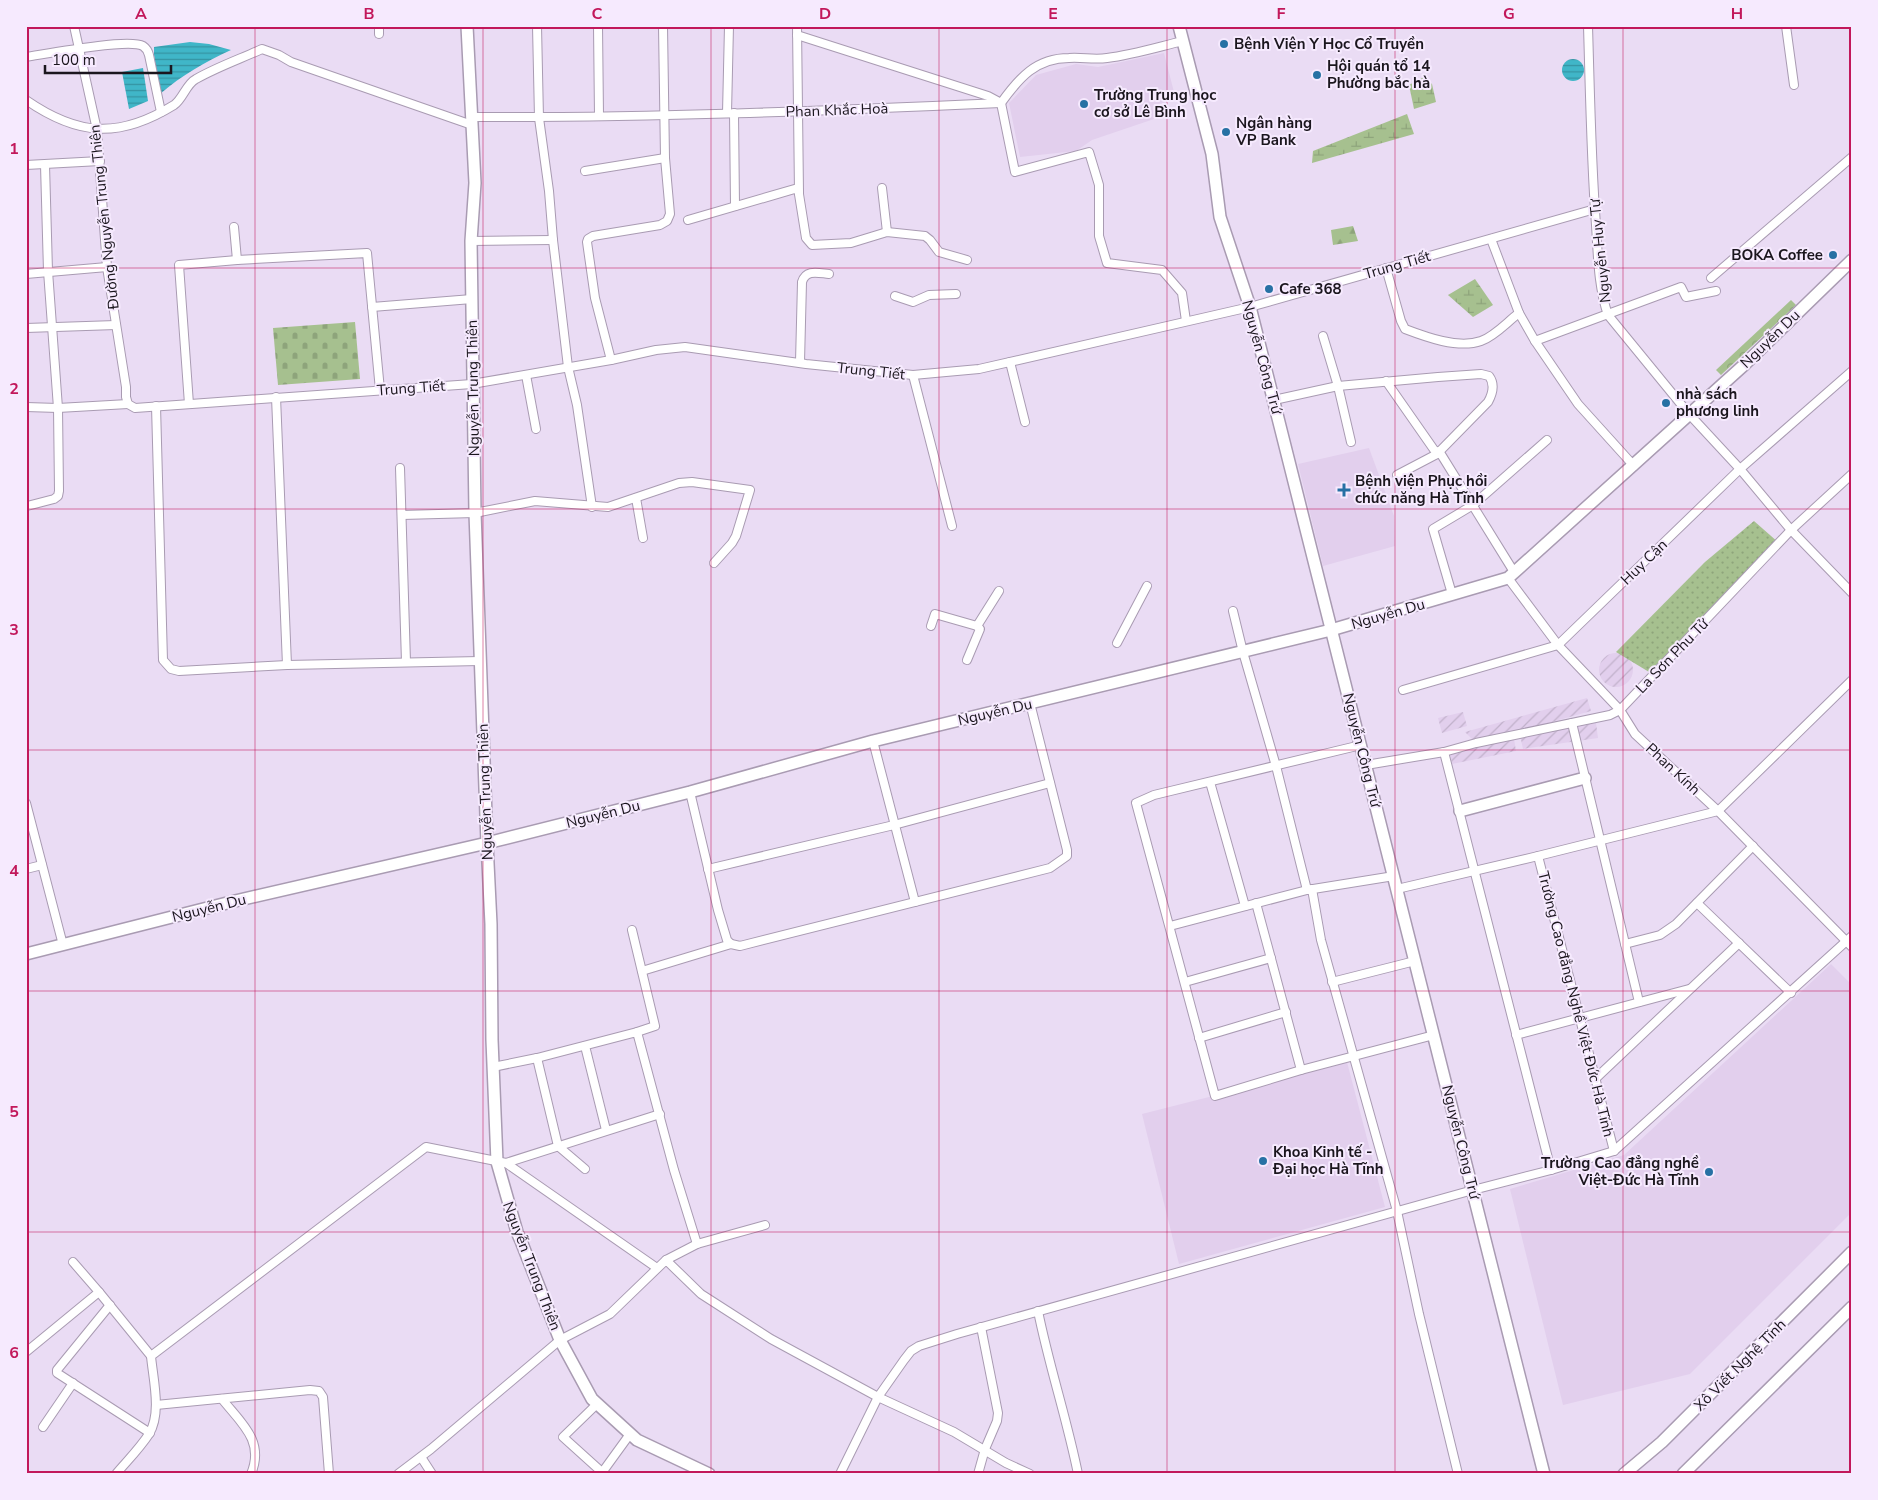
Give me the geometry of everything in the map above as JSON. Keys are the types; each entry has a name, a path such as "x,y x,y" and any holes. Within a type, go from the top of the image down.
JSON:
{"main road":[{"name":"Nguyễn Trung Thiên","path":"467,26 474,183 471,241 475,513 486,843 492,924 493,1067 502,1162 512,1220 560,1340 592,1399 637,1440 709,1474"},
{"name":"Nguyễn Công Trứ","path":"1179,26 1212,154 1220,217 1250,307 1274,400 1544,1474"},
{"name":"Nguyễn Du","path":"26,954 235,901 486,843 690,792 873,741 1331,630 1511,575 1744,365 1852,260"},
{"path":"1460,811 1585,778"},
{"name":"Xô Viết Nghệ Tĩnh","path":"1624,1474 1662,1442 1852,1252"},
{"path":"1683,1474 1852,1307"}],"street":[{"name":"Đường Nguyễn Trung Thiên","path":"74,26 98,130 107,267 130,405"},
{"path":"537,26 538,118 549,191 568,367 577,405 592,507"},
{"path":"598,26 599,116"},
{"path":"610,360 595,298 587,240 593,236 652,227 666,221 670,209 665,158 664,26"},
{"path":"728,26 735,206"},
{"path":"797,26 799,212"},
{"name":"Nguyễn Huy Tự","path":"1588,26 1600,285 1608,315 1689,414 1740,469 1791,530 1852,593"},
{"path":"1786,26 1794,84"},
{"path":"797,35 988,96 1001,102"},
{"path":"1183,41 1108,58 1068,58 1042,62 1031,69 1001,102 1015,172 1089,152 1099,185 1099,236 1107,263 1162,270 1182,293 1186,321"},
{"path":"26,58 79,48 119,44 144,46 149,55 161,112"},
{"name":"Phan Khắc Hoà","path":"98,130 145,121 176,104 194,80 262,49 291,62 471,121 798,112 1001,102"},
{"path":"26,100 53,118 98,130"},
{"path":"1712,278 1852,156"},
{"path":"585,171 665,158"},
{"path":"26,166 100,161"},
{"path":"27,506 54,499 58,496 58,408 48,271 45,165"},
{"path":"688,220 798,188"},
{"path":"798,188 806,238 812,245 850,243 887,232 925,236 939,252 967,260"},
{"path":"882,188 887,232"},
{"name":"Trung Tiết","path":"26,407 156,406 472,384 656,350 684,347 914,375 979,368 1250,307 1595,209"},
{"path":"234,228 237,260"},
{"path":"1491,239 1519,313 1535,341 1578,404 1634,466"},
{"path":"471,241 553,240"},
{"path":"189,404 180,265 237,260 367,253 380,390"},
{"path":"26,274 107,267"},
{"path":"1386,268 1405,329 1458,343 1475,342 1491,336 1519,313"},
{"path":"800,362 802,282 804,276 808,273 830,274"},
{"path":"1535,341 1681,287 1686,297 1716,291"},
{"path":"895,296 913,302 928,295 956,294"},
{"path":"372,307 472,299"},
{"path":"26,328 116,325"},
{"path":"1322,336 1338,386 1351,442"},
{"path":"1010,362 1025,422"},
{"name":"Huy Cận","path":"1403,690 1558,645 1740,469 1852,371"},
{"path":"526,374 536,429"},
{"path":"1274,400 1338,386 1386,381 1481,374 1491,378 1493,392 1488,402 1438,453 1397,475"},
{"path":"914,375 952,526"},
{"name":"Phan Kính","path":"1386,381 1438,453 1472,506 1511,575 1558,645 1620,710 1635,734 1718,811 1849,938 1852,947"},
{"path":"276,397 287,666"},
{"path":"156,406 164,662 171,669 179,671 480,661"},
{"path":"1452,594 1433,529 1472,506 1547,440"},
{"path":"400,468 406,662"},
{"name":"La Sơn Phu Tử","path":"1366,765 1444,752 1476,743 1610,715 1620,710 1791,530 1852,474"},
{"path":"402,515 475,513 535,502 608,507 679,483 692,482 750,490 736,536 714,563"},
{"path":"636,498 643,538"},
{"path":"1117,643 1147,586"},
{"path":"977,626 999,591"},
{"path":"1233,611 1310,890 1332,982 1397,1211 1458,1474"},
{"path":"931,626 936,614 977,626 980,629 967,660"},
{"path":"1397,889 1718,811 1852,680"},
{"path":"642,971 731,944 740,946 1046,870 1067,856 1030,703"},
{"path":"1572,723 1639,1002"},
{"path":"873,741 915,902"},
{"path":"1361,745 1154,795 1136,803 1215,1096 1302,1070 1434,1035"},
{"path":"1444,752 1551,1170"},
{"path":"1210,782 1244,906"},
{"path":"708,869 894,824 1050,783"},
{"path":"690,792 718,910 727,940 731,944"},
{"path":"26,803 63,945"},
{"path":"1625,944 1660,935 1676,924 1753,846"},
{"name":"Trường Cao đẳng Nghề Việt Đức Hà Tĩnh","path":"1538,856 1594,1080 1614,1151"},
{"path":"26,869 42,865"},
{"path":"1170,926 1310,890 1394,876"},
{"path":"1256,903 1302,1070"},
{"path":"1697,903 1791,993"},
{"path":"493,1067 585,1046 655,1026 632,930"},
{"path":"840,1474 878,1397 911,1351 920,1346 981,1327 1614,1151 1791,993 1849,938"},
{"path":"1594,1080 1739,943"},
{"path":"1185,982 1271,958"},
{"path":"1332,982 1415,961"},
{"path":"1516,1035 1690,989"},
{"path":"1200,1038 1286,1012"},
{"path":"637,1032 674,1170 698,1244"},
{"path":"585,1046 606,1130"},
{"path":"537,1058 558,1146 585,1169"},
{"path":"502,1162 660,1114"},
{"path":"151,1356 426,1147 502,1162 657,1268"},
{"path":"398,1474 421,1457 560,1340 610,1314 666,1260 698,1244 765,1225"},
{"path":"666,1260 701,1294 771,1339 878,1397 954,1432 1006,1463 1030,1474"},
{"path":"73,1262 100,1292 151,1356 156,1414 150,1433 116,1474"},
{"path":"26,1352 100,1292"},
{"path":"110,1305 57,1370 58,1374 150,1433"},
{"path":"1038,1311 1048,1359 1066,1420 1078,1474"},
{"path":"978,1474 985,1449 997,1421 998,1413 981,1327"},
{"path":"43,1427 73,1383"},
{"path":"156,1405 310,1390 319,1391 323,1397 329,1474"},
{"path":"222,1399 254,1441 256,1455 251,1474"},
{"path":"597,1404 563,1437 602,1473 630,1434"},
{"path":"421,1457 432,1474"}],"shaded area":[{"name":"Trường Trung học cơ sở Lê Bình","path":"1164,53 1176,100 1154,105 1157,118 1092,140 1076,151 1020,157 1009,103 1036,75 1076,64 1098,67"},
{"name":"Bệnh viện Phục hồi chức năng Hà Tĩnh","path":"1369,448 1394,516 1395,546 1323,566 1298,464"},
{"path":"1616,653 1628,658 1633,670 1628,682 1616,687 1604,682 1599,670 1604,658"},
{"path":"1587,698 1591,711 1476,743 1465,732"},
{"path":"1463,712 1467,726 1442,733 1438,718"},
{"path":"1596,723 1598,738 1523,749 1520,735"},
{"path":"1514,739 1516,751 1452,764 1450,753"},
{"name":"Trường Cao đẳng nghề Việt-Đức Hà Tĩnh","path":"1831,964 1852,985 1852,1212 1690,1374 1563,1405 1510,1189 1624,1155"},
{"name":"Khoa Kinh tế - Đại học Hà Tĩnh","path":"1347,1062 1385,1207 1179,1264 1142,1114"}],"green space":[{"path":"1424,77 1432,84 1436,102 1414,109 1409,85"},
{"path":"1407,114 1414,134 1312,163 1313,151"},
{"path":"1353,226 1358,241 1333,245 1331,230"},
{"path":"1475,279 1493,305 1473,317 1448,295"},
{"path":"1791,300 1796,305 1721,375 1716,370"},
{"path":"355,322 360,379 278,385 273,328"},
{"path":"1754,521 1779,543 1649,672 1616,652 1705,562"}],"water":[{"path":"190,42 209,44 231,50 194,69 160,94 154,47"},
{"path":"1573,59 1581,62 1584,70 1581,78 1573,81 1565,78 1562,70 1565,62"},
{"path":"143,68 148,101 129,109 122,72"}],"place":[{"name":"Bệnh Viện Y Học Cổ Truyền","path":"1224,44"},
{"name":"Hội quán tổ 14 Phường bắc hà","path":"1317,75"},
{"name":"Trường Trung học cơ sở Lê Bình","path":"1084,104"},
{"name":"Ngân hàng VP Bank","path":"1226,132"},
{"name":"BOKA Coffee","path":"1833,255"},
{"name":"Cafe 368","path":"1269,289"},
{"name":"nhà sách phương linh","path":"1666,403"},
{"name":"Bệnh viện Phục hồi chức năng Hà Tĩnh","path":"1344,490"},
{"name":"Khoa Kinh tế - Đại học Hà Tĩnh","path":"1263,1161"},
{"name":"Trường Cao đẳng nghề Việt-Đức Hà Tĩnh","path":"1709,1172"}]}
